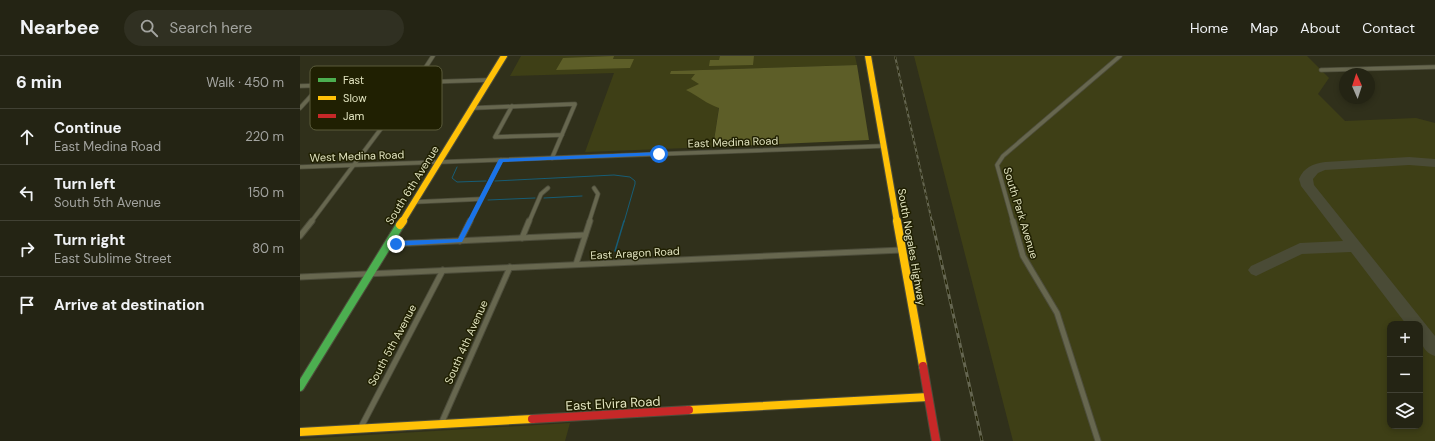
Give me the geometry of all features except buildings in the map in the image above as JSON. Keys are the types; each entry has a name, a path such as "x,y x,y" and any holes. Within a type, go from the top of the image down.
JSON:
{"street":[{"path":"426,66 433,56"},
{"name":"South 6th Avenue","path":"300,387 504,56"},
{"name":"South Nogales Highway","path":"868,56 936,441"},
{"name":"South Park Avenue","path":"1098,441 1057,313 1023,256 997,165 999,160 1017,143 1120,56"},
{"path":"1321,70 1435,68"},
{"path":"442,81 489,80"},
{"path":"300,86 310,86"},
{"path":"300,108 310,96"},
{"path":"473,108 575,104 552,158"},
{"path":"512,106 495,137 562,135"},
{"path":"300,236 380,130"},
{"name":"East Medina Road","path":"439,162 883,146"},
{"path":"460,241 501,160"},
{"name":"West Medina Road","path":"300,167 439,162"},
{"path":"522,238 541,194 548,188"},
{"path":"576,264 598,194 594,188"},
{"path":"414,202 481,199"},
{"path":"388,244 585,236"},
{"name":"East Aragon Road","path":"300,277 902,250"},
{"name":"South 4th Avenue","path":"442,424 510,268"},
{"name":"South 5th Avenue","path":"360,429 442,270"},
{"name":"East Elvira Road","path":"300,432 928,397"}],"shaded area":[{"path":"521,56 855,56 857,65 671,71 671,74 724,72 713,147 585,152 614,73 510,76"},
{"path":"614,56 613,59 634,59 630,68 556,70 563,58"},
{"path":"720,56 754,56 753,65 709,66 710,60 719,60"},
{"path":"914,56 1307,56 1329,78 1318,94 1345,121 1416,118 1435,123 1435,441 1013,441"},
{"path":"857,65 869,140 713,147 719,108 686,90 699,84 691,79 695,74 670,74 671,71"},
{"path":"570,423 565,441 300,441 300,439"}],"waterway":[{"path":"457,167 452,178 457,182 486,181"},
{"path":"495,181 614,175 630,177 635,181 635,184 624,222"},
{"path":"544,198 582,196"},
{"path":"488,200 535,198"},
{"path":"615,251 624,221"}],"taxiway":[{"path":"1355,246 1308,186 1306,179 1307,176 1313,170 1325,166 1409,161 1435,163"},
{"path":"1256,270 1300,249 1355,246"},
{"path":"1355,246 1414,321"},
{"path":"1423,333 1435,349"}],"railway":[{"path":"895,56 932,222"},
{"path":"932,221 982,441"}],"traffic: fast":[{"path":"300,387 400,225"}],"traffic: slow":[{"path":"400,225 504,56"},
{"path":"868,56 923,366"},
{"path":"689,410 928,397"},
{"path":"300,432 532,419"}],"traffic: jam":[{"path":"923,366 936,441"},
{"path":"532,419 689,410"}],"route":[{"path":"396,244 460,241 501,160 659,154"}]}
